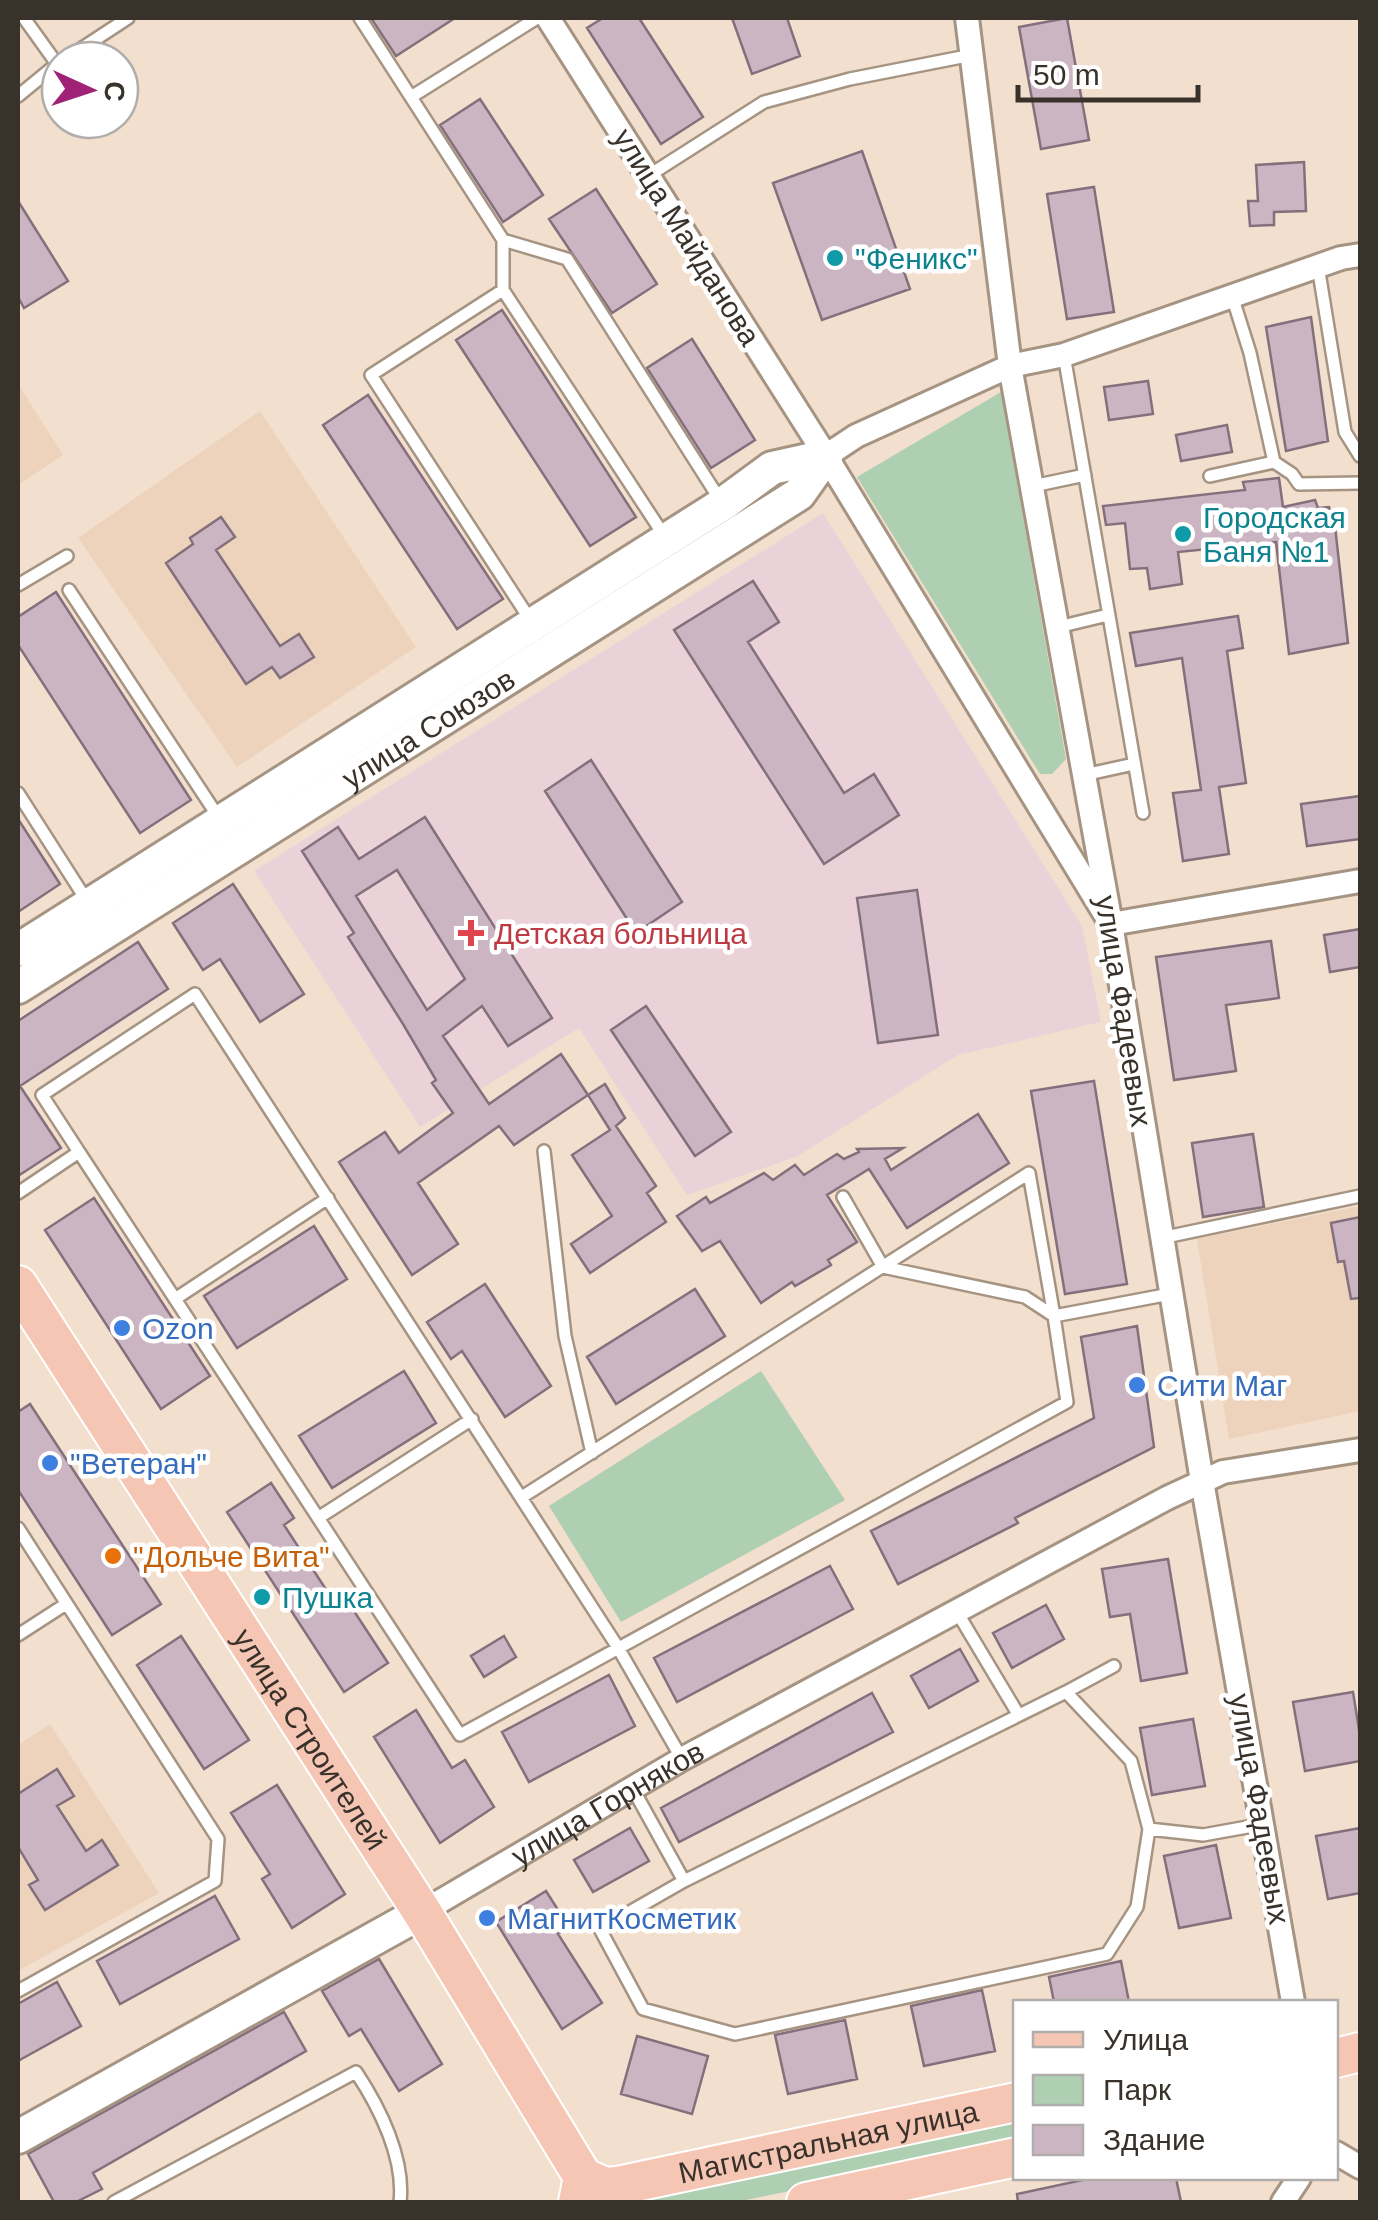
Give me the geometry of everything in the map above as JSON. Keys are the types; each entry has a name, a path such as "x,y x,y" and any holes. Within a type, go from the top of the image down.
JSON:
{"main road":[{"name":"улица Строителей","path":"18,1286 422,1912 581,2190"},
{"name":"Магистральная улица","path":"581,2190 617,2186 1013,2103"},
{"name":"Магистральная улица","path":"806,2202 1013,2159"}],"street":[{"name":"улица Майданова","path":"548,18 826,456 1111,924"},
{"name":"улица Фадеевых","path":"967,18 1010,366 1111,924 1170,1294 1293,2000"},
{"name":"улица Союзов","path":"18,950 90,905 137,892 324,774 799,494 826,456 856,436 1010,366 1064,356 1318,266 1360,255"},
{"name":"улица Союзов","path":"18,987 222,822 324,774 533,624 723,504 772,468 826,456"},
{"path":"1111,924 1360,882"},
{"name":"улица Горняков","path":"18,2136 422,1912 682,1759 1202,1481 1223,1472 1360,1450"},
{"path":"1338,2154 1360,2166"},
{"path":"1283,2202 1298,2180"}],"lane":[{"path":"24,18 42,40"},
{"path":"94,40 128,18"},
{"path":"360,18 503,240 503,290 666,540"},
{"path":"411,97 537,18"},
{"path":"648,176 764,102 850,79 972,56"},
{"path":"18,96 40,78"},
{"path":"503,240 567,259 723,504"},
{"path":"1318,266 1346,432 1360,456"},
{"path":"503,290 370,376 533,624"},
{"path":"1232,296 1250,353 1274,462 1299,484 1360,482"},
{"path":"1064,356 1142,814"},
{"path":"1210,476 1274,462"},
{"path":"1032,486 1085,476"},
{"path":"18,585 67,556"},
{"path":"69,590 222,822"},
{"path":"1058,626 1108,615"},
{"path":"1084,775 1134,764"},
{"path":"18,793 90,905"},
{"path":"522,1497 1029,1172 1067,1402 617,1646 460,1734 42,1095 196,994 617,1646 682,1759"},
{"path":"544,1151 565,1336 592,1452"},
{"path":"18,1193 79,1152"},
{"path":"1161,1238 1360,1196"},
{"path":"842,1197 883,1267 1026,1296 1054,1316 1170,1294"},
{"path":"175,1299 328,1198"},
{"path":"318,1518 472,1420"},
{"path":"18,1528 218,1839 216,1881 18,1990"},
{"path":"18,1635 66,1604"},
{"path":"957,1612 1018,1714"},
{"path":"1066,1692 1131,1761 1149,1829 1137,1906 1106,1954 735,2034 643,2009 600,1929 684,1881 1114,1666"},
{"path":"632,1789 684,1881"},
{"path":"1149,1829 1203,1834 1264,1824"},
{"path":"119,2201 356,2072 382,2111 402,2188 400,2202"}],"shaded area":[{"path":"18,384 63,455 18,485"},
{"path":"260,411 416,647 237,767 78,538"},
{"path":"823,513 1082,926 1101,1022 958,1055 798,1156 687,1195 579,1028 420,1127 254,871"},
{"path":"1360,1206 1360,1411 1229,1439 1197,1239"},
{"path":"50,1724 159,1893 18,1971 18,1745"}],"green space":[{"path":"1001,392 1066,759 1052,774 1040,774 857,477"},
{"path":"761,1371 845,1500 621,1622 549,1506"},
{"path":"1013,2122 1013,2144 737,2202 632,2202"}],"building":[{"path":"371,18 455,18 396,56"},
{"path":"603,18 639,18 703,117 661,144 587,28"},
{"path":"732,18 787,18 800,56 752,74"},
{"path":"1067,18 1089,140 1041,149 1019,27"},
{"path":"480,99 543,195 503,222 440,125"},
{"path":"862,151 910,289 822,320 773,183"},
{"path":"1304,162 1306,211 1274,212 1274,225 1250,226 1248,201 1258,201 1256,165"},
{"path":"1094,187 1114,312 1067,319 1047,194"},
{"path":"596,189 657,284 612,313 549,219"},
{"path":"18,201 68,281 24,308 18,297"},
{"path":"502,310 636,517 590,546 456,340"},
{"path":"1311,317 1328,441 1286,451 1266,327"},
{"path":"692,339 755,440 711,468 647,368"},
{"path":"1148,381 1153,414 1109,420 1104,387"},
{"path":"368,395 503,599 457,629 323,425"},
{"path":"1227,425 1232,452 1181,461 1176,435"},
{"path":"1279,478 1283,507 1315,500 1318,508 1329,507 1335,526 1348,643 1289,654 1276,542 1178,552 1182,584 1150,589 1147,568 1130,569 1125,523 1106,525 1103,506 1245,490 1243,482"},
{"path":"221,517 235,537 216,550 280,646 299,634 314,657 280,678 272,667 246,684 166,563 193,544 190,538"},
{"path":"753,581 779,622 748,642 844,793 874,774 899,815 824,864 674,630"},
{"path":"56,592 191,800 140,833 18,645 18,617"},
{"path":"1238,616 1243,648 1227,651 1246,783 1219,787 1229,854 1183,861 1173,793 1201,790 1182,658 1136,666 1130,633"},
{"path":"591,760 682,902 636,933 545,791"},
{"path":"1360,796 1360,839 1307,846 1301,804"},
{"path":"425,817 552,1018 508,1046 482,1006 443,1036 489,1104 561,1054 588,1095 514,1145 499,1126 418,1183 458,1244 412,1275 339,1162 385,1132 399,1153 453,1113 348,937 354,933 302,851 338,827 359,859","holes":["397,870 465,979 427,1010 356,896"]},
{"path":"18,819 60,884 18,912"},
{"path":"233,884 304,994 260,1022 220,959 203,970 173,923"},
{"path":"917,890 938,1035 878,1043 857,898"},
{"path":"1360,929 1360,967 1330,972 1324,935"},
{"path":"1271,941 1279,998 1226,1005 1236,1071 1174,1080 1156,957"},
{"path":"138,942 168,989 20,1086 61,1148 18,1176 18,1021"},
{"path":"646,1006 731,1132 695,1156 611,1030"},
{"path":"1094,1081 1127,1284 1065,1294 1031,1091"},
{"path":"605,1084 625,1118 616,1126 656,1186 647,1193 666,1222 590,1273 571,1244 612,1216 572,1155 610,1130 588,1095"},
{"path":"978,1114 1009,1163 907,1228 869,1169 827,1195 857,1242 828,1260 831,1265 795,1286 792,1282 761,1303 720,1241 702,1251 677,1216 706,1197 710,1203 764,1173 773,1180 795,1165 804,1175 837,1154 844,1159 859,1152 857,1149 903,1148 885,1159 891,1170"},
{"path":"1253,1134 1264,1207 1203,1217 1192,1143"},
{"path":"94,1198 210,1376 161,1409 45,1230"},
{"path":"1360,1217 1360,1298 1351,1299 1344,1261 1338,1262 1331,1223"},
{"path":"314,1226 347,1279 237,1348 204,1296"},
{"path":"485,1284 551,1386 505,1417 462,1351 451,1359 427,1322"},
{"path":"695,1289 725,1336 616,1404 587,1357"},
{"path":"1137,1326 1154,1447 898,1584 871,1531 1094,1418 1081,1337"},
{"path":"404,1371 436,1423 332,1488 299,1436"},
{"path":"30,1404 161,1604 112,1635 18,1490 18,1412"},
{"path":"271,1483 294,1518 284,1525 340,1611 350,1605 388,1663 344,1692 227,1512"},
{"path":"1168,1559 1187,1673 1141,1681 1130,1614 1110,1617 1102,1569"},
{"path":"830,1566 853,1609 677,1702 654,1658"},
{"path":"1046,1605 1064,1639 1012,1668 993,1633"},
{"path":"181,1636 249,1740 204,1769 137,1665"},
{"path":"504,1636 516,1657 484,1677 471,1656"},
{"path":"960,1649 978,1681 929,1708 911,1676"},
{"path":"609,1675 635,1726 529,1782 502,1732"},
{"path":"1353,1692 1360,1761 1305,1771 1293,1702"},
{"path":"872,1693 893,1732 679,1842 661,1808"},
{"path":"416,1710 452,1768 465,1760 494,1807 440,1843 374,1737"},
{"path":"1193,1719 1205,1786 1152,1795 1140,1728"},
{"path":"57,1769 74,1796 57,1806 86,1851 102,1840 118,1865 45,1910 29,1885 38,1880 18,1847 18,1794"},
{"path":"277,1785 345,1894 292,1928 262,1879 270,1874 231,1813"},
{"path":"630,1828 649,1861 593,1892 574,1860"},
{"path":"1360,1828 1360,1893 1328,1899 1316,1836"},
{"path":"1216,1845 1231,1918 1179,1928 1164,1856"},
{"path":"546,1891 569,1927 558,1934 602,2003 562,2029 496,1922"},
{"path":"215,1896 239,1939 120,2004 97,1961"},
{"path":"379,1959 442,2064 399,2091 361,2029 349,2036 322,1991"},
{"path":"1121,1961 1129,2000 1054,2000 1049,1977"},
{"path":"57,1982 81,2026 18,2061 18,2004"},
{"path":"982,1990 995,2051 924,2066 911,2006"},
{"path":"284,2012 306,2051 93,2173 102,2189 76,2202 54,2202 28,2154"},
{"path":"845,2020 857,2079 788,2094 775,2035"},
{"path":"637,2036 708,2056 692,2114 621,2094"},
{"path":"1083,2180 1176,2180 1181,2202 1018,2202 1017,2194"}],"place":[{"name":"\"Феникс\"","path":"835,258"},
{"name":"Городская Баня №1","path":"1183,534"},
{"name":"Детская больница","path":"471,933"},
{"name":"Ozon","path":"122,1328"},
{"name":"Сити Маг","path":"1137,1385"},
{"name":"\"Ветеран\"","path":"50,1463"},
{"name":"\"Дольче Вита\"","path":"113,1556"},
{"name":"Пушка","path":"262,1597"},
{"name":"МагнитКосметик","path":"487,1918"}]}
